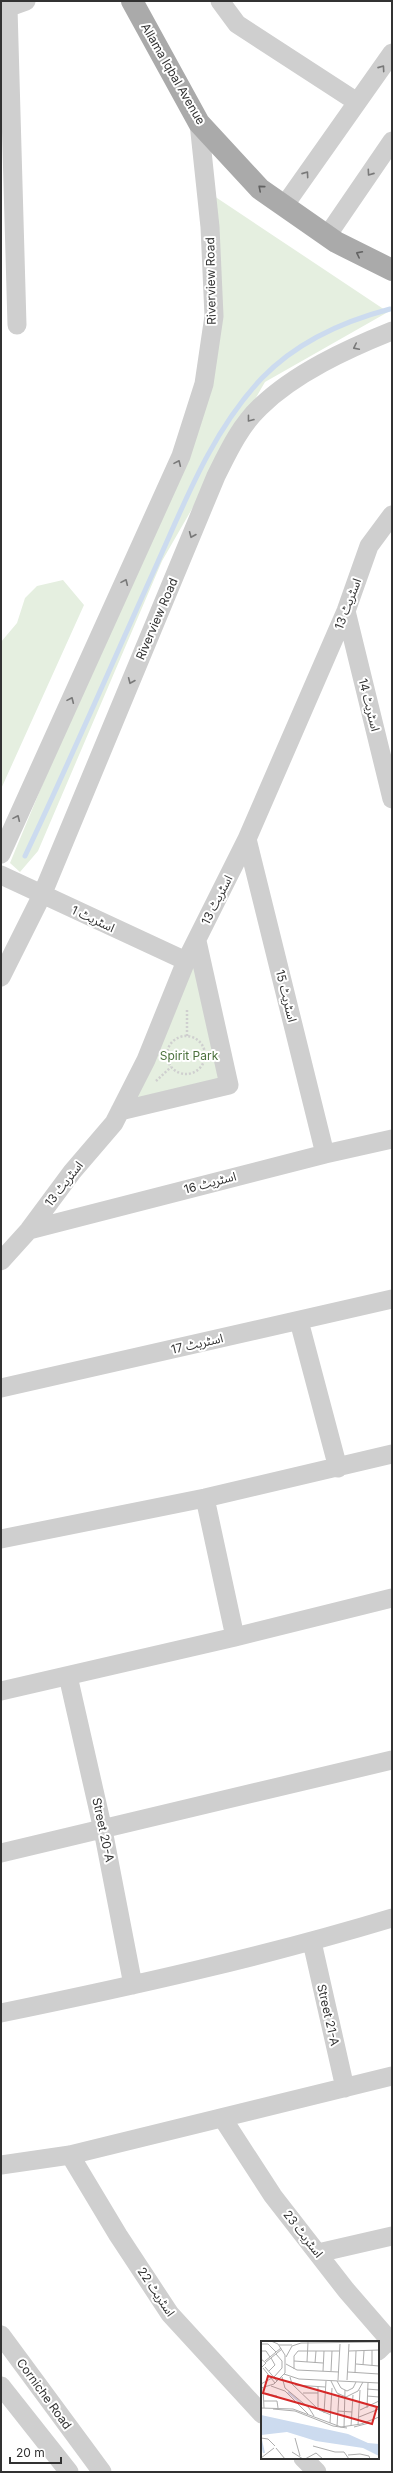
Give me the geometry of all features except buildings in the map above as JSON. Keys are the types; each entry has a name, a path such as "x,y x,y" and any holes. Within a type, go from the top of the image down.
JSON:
{"main road":[{"name":"Allama Iqbal Avenue","path":"132,1 199,123 260,189 327,236 392,270"}],"street":[{"path":"17,325 4,9 26,1"},
{"path":"220,1 237,24 357,102"},
{"path":"284,206 392,53"},
{"name":"Riverview Road","path":"1,854 181,456 204,384 214,316 210,227 199,123"},
{"path":"327,236 392,141"},
{"name":"Riverview Road","path":"1,977 42,896 216,476 236,437 259,407 296,379 343,353 392,331"},
{"name":"اسٹریٹ 13","path":"1,1261 29,1230 72,1172 114,1123 146,1060 186,962 248,839 346,611 369,546 392,515"},
{"name":"اسٹریٹ 14","path":"346,611 392,799"},
{"name":"اسٹریٹ 15","path":"248,839 325,1154"},
{"name":"اسٹریٹ 1","path":"1,875 42,896 186,962"},
{"path":"120,1111 229,1085 196,941"},
{"name":"اسٹریٹ 16","path":"29,1230 325,1154 392,1139"},
{"name":"اسٹریٹ 17","path":"1,1388 392,1299"},
{"path":"299,1321 338,1468"},
{"path":"1,1539 205,1498 338,1468 392,1454"},
{"path":"205,1498 235,1638"},
{"path":"1,1691 235,1638 392,1598"},
{"name":"Street 20-A","path":"68,1676 104,1830 133,1986"},
{"path":"1,1853 104,1830 392,1760"},
{"path":"1,2013 133,1986 312,1942 392,1918"},
{"name":"Street 21-A","path":"312,1942 345,2088"},
{"path":"1,2165 70,2155 223,2119 392,2076"},
{"name":"اسٹریٹ 23","path":"223,2119 273,2196 387,2344"},
{"name":"اسٹریٹ 22","path":"70,2155 118,2235 170,2314 261,2413"},
{"path":"318,2253 392,2236"},
{"name":"Corniche Road","path":"1,2335 7,2355 102,2472"},
{"path":"1,2386 69,2472"},
{"path":"304,2459 317,2472"}],"path":[{"path":"181,1036 193,1037 202,1045 205,1057 203,1063 194,1072 188,1073 176,1071 168,1061 168,1049 171,1043 181,1036"}],"green space":[{"path":"214,196 388,312 265,382 162,561 38,851 20,872 10,863 145,536 217,354"},
{"path":"63,580 84,605 1,789 1,642 17,623 25,598 37,586"},
{"name":"Spirit Park","path":"198,947 229,1080 134,1105"}],"waterway":[{"path":"25,856 187,497 227,422 262,378 275,365 290,354 305,344 338,327 390,309"}]}
